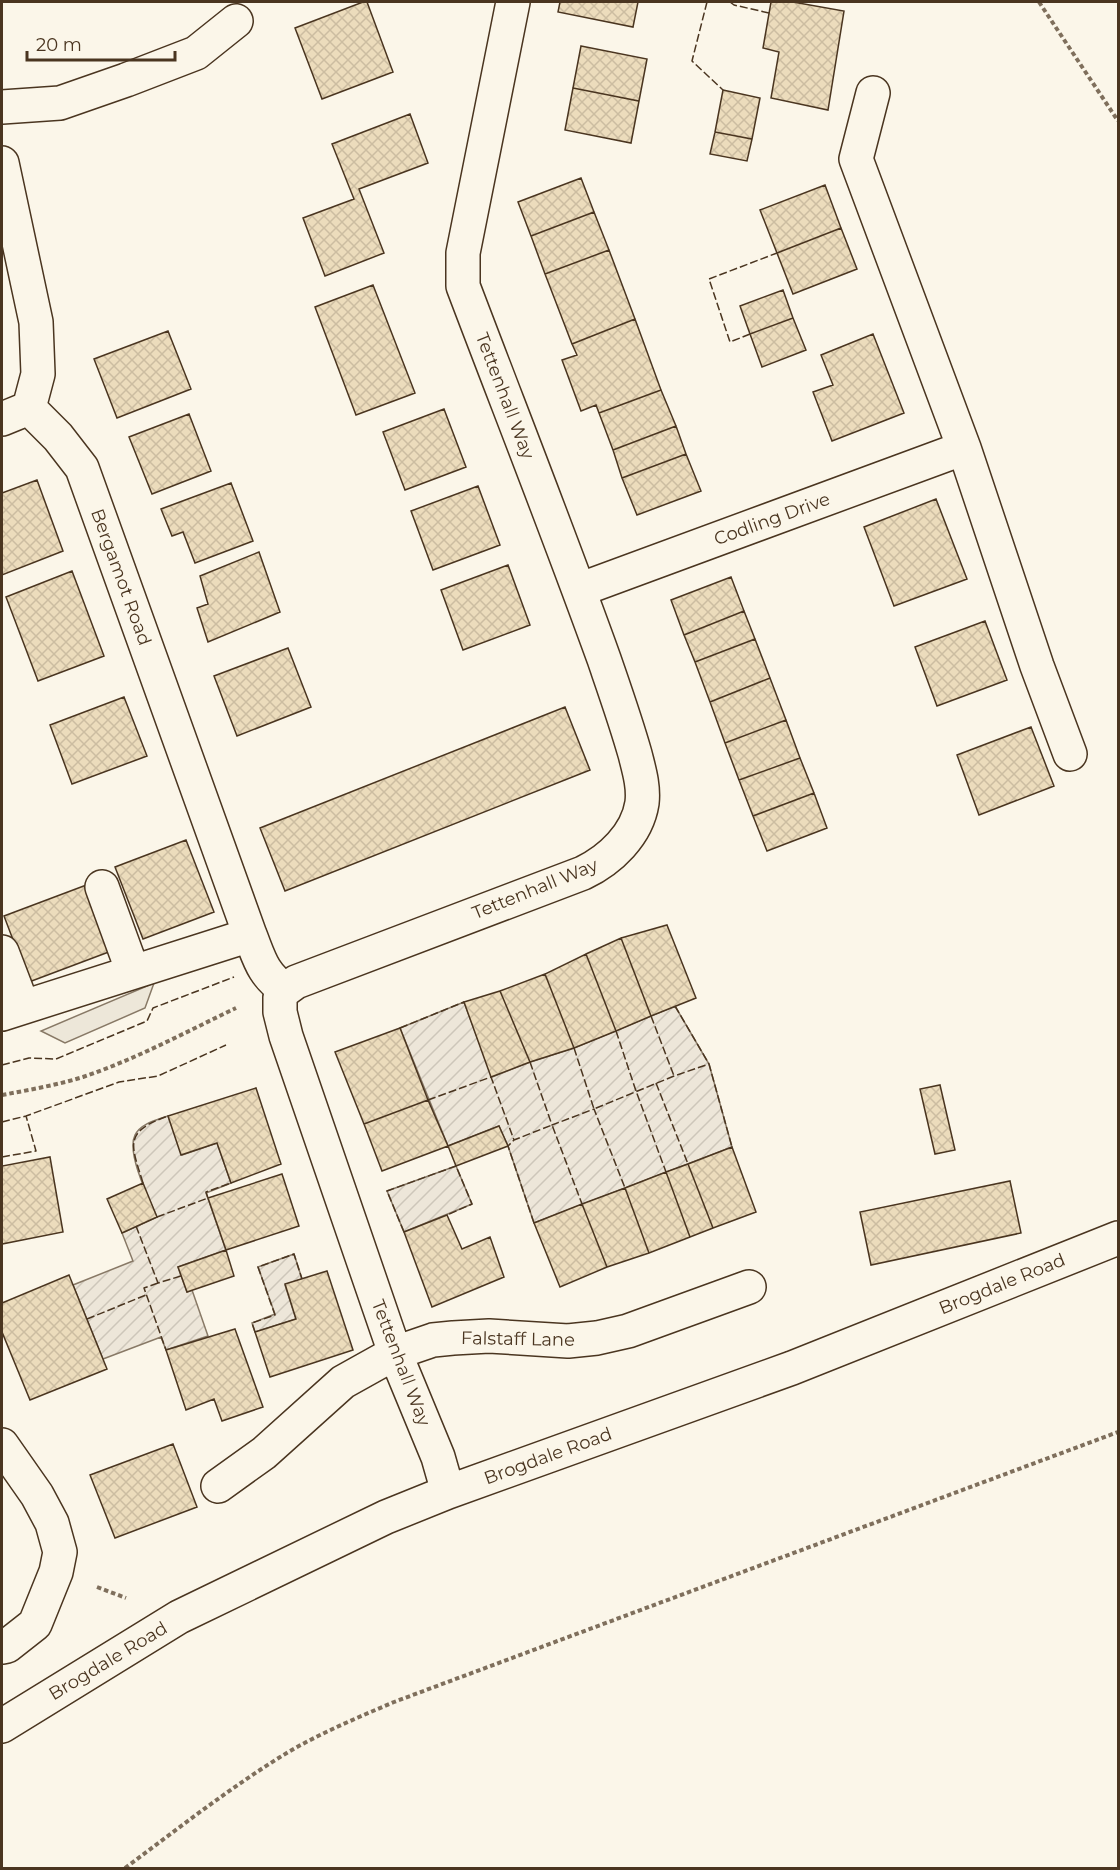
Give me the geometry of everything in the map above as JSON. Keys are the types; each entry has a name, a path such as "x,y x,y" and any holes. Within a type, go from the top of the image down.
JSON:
{"street":[{"name":"Tettenhall Way","path":"448,1492 438,1457 395,1353 286,1036 280,1012 282,993 296,982 600,865 616,851 629,834 638,818 642,802 641,777 627,724 579,590 463,286 463,253 513,2"},
{"path":"2,107 60,103 126,80 196,53 236,21"},
{"path":"873,93 856,159 964,448 1033,655 1070,754"},
{"name":"Bergamot Road","path":"2,163 36,322 38,374 15,414 58,437 82,468 250,935 265,972 282,993"},
{"name":"Codling Drive","path":"579,590 964,448"},
{"path":"102,887 133,972"},
{"path":"2,952 12,1011 250,935"},
{"name":"Brogdale Road","path":"2,1726 179,1617 386,1517 448,1492 792,1368 1119,1238"},
{"name":"Falstaff Lane","path":"218,1486 264,1453 343,1382 395,1353 433,1340 453,1338 489,1336 568,1341 597,1338 628,1331 749,1287"},
{"path":"2,1445 37,1495 52,1522 60,1552 56,1572 35,1624 7,1646 2,1647"}],"path":[{"path":"1039,2 1119,121"},
{"path":"2,1095 83,1077 146,1052 258,998 282,993"},
{"path":"125,1869 219,1797 290,1751 353,1719 1119,1432"},
{"path":"56,1572 179,1617"}],"shaded area":[{"path":"154,983 145,1008 65,1043 41,1031"},
{"path":"464,1002 492,1077 574,1048 675,1006 709,1064 732,1147 534,1223 499,1126 448,1146 400,1028"},
{"path":"168,1116 182,1155 217,1143 231,1183 206,1193 226,1250 178,1267 187,1292 192,1290 208,1336 166,1350 161,1337 103,1359 73,1285 133,1261 122,1233 157,1217 136,1164 133,1143 135,1135 141,1128 150,1122"},
{"path":"456,1166 472,1204 404,1232 387,1191"},
{"path":"294,1254 302,1279 285,1285 296,1319 255,1332 252,1323 275,1314 258,1267"}],"building":[{"path":"367,2 393,72 322,99 295,28"},
{"path":"560,2 638,2 633,27 558,12"},
{"path":"771,2 793,2 844,11 828,110 771,98 779,52 763,48"},
{"path":"581,46 647,59 639,101 573,88"},
{"path":"573,88 639,101 631,143 565,130"},
{"path":"723,90 760,98 752,139 715,132"},
{"path":"410,114 428,163 359,189 384,253 325,276 303,218 354,199 332,144"},
{"path":"715,132 752,139 747,161 710,154"},
{"path":"581,178 594,212 531,236 518,202"},
{"path":"825,185 841,228 777,253 760,210"},
{"path":"594,212 609,250 545,274 531,236"},
{"path":"841,228 857,269 793,294 777,253"},
{"path":"609,250 635,319 572,344 545,274"},
{"path":"373,285 415,393 356,415 315,307"},
{"path":"783,290 793,318 750,334 740,306"},
{"path":"793,318 806,350 762,367 750,334"},
{"path":"635,319 661,390 599,413 596,405 581,411 562,360 577,355 572,344"},
{"path":"168,331 191,389 117,418 94,359"},
{"path":"873,334 904,413 832,441 813,392 833,385 821,355"},
{"path":"661,390 676,426 613,450 599,413"},
{"path":"444,409 466,467 405,490 383,432"},
{"path":"189,414 211,471 152,494 129,437"},
{"path":"676,426 686,454 622,478 613,450"},
{"path":"686,454 701,491 637,515 622,478"},
{"path":"37,480 63,551 2,575 2,493"},
{"path":"231,483 253,541 195,563 183,532 172,536 161,509"},
{"path":"478,486 500,545 433,570 411,511"},
{"path":"936,499 967,579 894,606 864,527"},
{"path":"259,552 280,612 208,642 197,608 208,604 200,576"},
{"path":"508,565 530,625 463,650 441,590"},
{"path":"72,571 104,656 38,681 6,597"},
{"path":"731,577 744,611 684,635 671,600"},
{"path":"744,611 755,639 695,662 684,635"},
{"path":"985,621 1007,680 937,706 915,647"},
{"path":"755,639 770,678 710,702 695,662"},
{"path":"288,648 311,707 237,736 214,676"},
{"path":"770,678 786,720 725,743 710,702"},
{"path":"124,697 147,756 72,784 50,725"},
{"path":"565,707 590,770 285,891 260,828"},
{"path":"786,720 800,758 739,780 725,743"},
{"path":"1031,727 1054,786 979,815 957,755"},
{"path":"800,758 814,793 753,816 739,780"},
{"path":"814,793 827,828 767,851 753,816"},
{"path":"186,840 214,912 143,939 115,867"},
{"path":"89,884 114,950 29,982 4,916"},
{"path":"667,925 696,998 651,1016 621,938"},
{"path":"621,938 651,1016 616,1031 586,954"},
{"path":"586,954 616,1031 574,1048 545,974"},
{"path":"545,974 574,1048 530,1062 500,991"},
{"path":"500,991 530,1062 491,1077 464,1002"},
{"path":"400,1028 428,1100 364,1124 335,1052"},
{"path":"940,1085 955,1150 935,1154 920,1089"},
{"path":"256,1088 281,1164 231,1183 217,1143 181,1155 168,1116"},
{"path":"428,1100 448,1146 382,1171 364,1124"},
{"path":"499,1126 508,1146 456,1166 448,1146"},
{"path":"732,1147 756,1212 713,1228 688,1164"},
{"path":"50,1157 63,1232 2,1244 2,1166"},
{"path":"688,1164 713,1228 690,1237 666,1172"},
{"path":"666,1172 690,1237 649,1253 625,1188"},
{"path":"282,1174 299,1226 226,1250 208,1198"},
{"path":"1010,1181 1021,1233 871,1265 860,1212"},
{"path":"143,1183 157,1217 122,1233 107,1199"},
{"path":"625,1188 649,1253 607,1267 582,1204"},
{"path":"582,1204 607,1267 560,1287 534,1223"},
{"path":"447,1215 462,1249 490,1237 504,1277 432,1307 404,1232"},
{"path":"226,1250 234,1276 187,1292 178,1267"},
{"path":"327,1271 353,1350 270,1377 255,1332 296,1319 285,1284"},
{"path":"69,1275 107,1369 30,1400 2,1332 2,1303"},
{"path":"235,1329 263,1407 222,1421 214,1399 186,1410 166,1350"},
{"path":"173,1444 197,1507 115,1538 90,1475"}],"fence":[{"path":"707,2 692,61 723,90"},
{"path":"730,2 734,5 769,13"},
{"path":"750,334 730,342 709,279 777,253"},
{"path":"2,1065 29,1058 56,1059 147,1021 153,1008 234,977"},
{"path":"400,1028 464,1002"},
{"path":"675,1006 709,1064"},
{"path":"651,1016 674,1076"},
{"path":"616,1031 666,1172"},
{"path":"2,1122 26,1116 119,1082 158,1076 226,1045"},
{"path":"574,1048 594,1109 709,1064 732,1147"},
{"path":"530,1062 552,1125 594,1109 625,1188"},
{"path":"428,1100 491,1077 514,1140"},
{"path":"656,1083 688,1164"},
{"path":"2,1157 36,1151 26,1116"},
{"path":"143,1183 134,1141 143,1128 168,1116"},
{"path":"534,1223 508,1146 514,1140 552,1125 582,1204"},
{"path":"404,1232 387,1191 456,1166 472,1204 447,1215"},
{"path":"157,1217 208,1198 206,1192 231,1183"},
{"path":"136,1226 158,1283 181,1276"},
{"path":"255,1332 252,1323 275,1315 258,1267 294,1254 302,1279"},
{"path":"158,1283 144,1288 166,1350"},
{"path":"87,1319 146,1295"}]}
